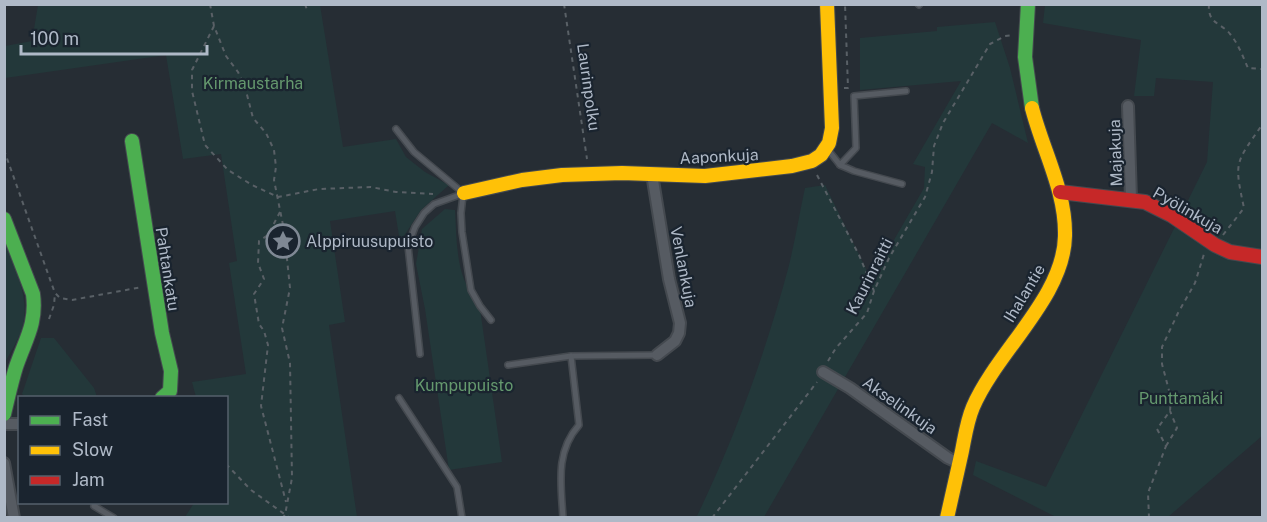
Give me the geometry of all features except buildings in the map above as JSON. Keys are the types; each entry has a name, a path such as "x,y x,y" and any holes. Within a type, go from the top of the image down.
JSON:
{"street":[{"path":"827,4 832,129 828,149"},
{"name":"Ihalantie","path":"947,518 967,427 981,390 1051,287 1057,274 1065,241 1066,225 1060,192 1028,93 1025,58 1028,4"},
{"name":"Majakuja","path":"1128,106 1131,199"},
{"name":"Pahtankatu","path":"132,141 154,284 172,381 170,391 164,396"},
{"name":"Aaponkuja","path":"464,193 514,181 589,174 718,175 811,162 828,149"},
{"name":"Venlankuja","path":"652,174 669,279 680,323 675,341 657,355"},
{"name":"Pyölinkuja","path":"1060,192 1145,201 1158,207 1215,245 1230,252 1263,257"},
{"path":"4,219 36,306 33,329 16,365 4,414"},
{"name":"Akselinkuja","path":"823,372 850,388 948,458 959,463"},
{"path":"4,463 14,518"}],"lane":[{"path":"840,165 856,148 854,96 906,91"},
{"path":"396,129 414,152 464,193"},
{"path":"828,149 840,165 902,184"},
{"path":"464,193 461,213 462,232 471,290 491,320"},
{"path":"420,354 408,246 415,227 424,213 434,204 464,193"},
{"path":"508,365 571,356 657,355"},
{"path":"563,518 560,470 571,434 579,425 571,356"},
{"path":"399,398 458,487 462,518"},
{"path":"94,506 114,518"}],"path":[{"path":"210,4 213,26 226,56 238,72 245,87 253,118 266,133 274,150 276,167 274,180 281,212 290,288 282,328 290,363 292,478 285,515 282,518"},
{"path":"305,4 307,10"},
{"name":"Laurinpolku","path":"564,4 589,174"},
{"path":"845,4 848,88"},
{"path":"1209,4 1208,10 1214,23 1229,32 1248,68 1263,69"},
{"path":"213,26 192,70 192,92 206,145 228,170 278,197 319,189 371,187 422,194 464,193"},
{"name":"Kaurinraitti","path":"712,518 793,416 823,372 836,348 867,313 889,258 926,197 932,172 934,146 942,123 990,44 1005,36 1014,35"},
{"path":"1149,518 1148,493 1166,446 1177,428 1170,411 1171,398 1162,364 1162,346 1195,283 1202,255 1215,245 1244,208 1237,174 1240,158 1263,125"},
{"path":"4,150 55,293 60,298 72,300 154,284"},
{"path":"811,162 859,255 874,291"},
{"path":"281,212 268,235 259,241 258,263 264,279 254,294 259,324 264,331 268,345 261,406 287,505"},
{"path":"1166,446 1157,429 1170,411"},
{"path":"228,466 251,490 290,518"}],"green space":[{"name":"Kirmaustarha","path":"38,5 320,5 343,147 396,139 406,157 425,172 449,185 421,210 400,242 395,211 330,221 345,322 329,325 357,517 185,517 193,504 228,504 228,396 196,396 192,382 246,374 229,263 237,261 221,154 183,159 166,55 5,78 5,46 32,41"},
{"name":"Punttamäki","path":"1045,5 1262,5 1262,436 1168,517 1056,517 973,475 976,461 1046,487 1207,162 1213,82 1156,78 1154,96 1134,96 1141,40 1043,23"},
{"path":"995,22 1010,68 1028,143 992,123 764,517 696,518 724,457 759,364 788,269 805,188 825,185 867,271 876,271 924,188 925,167 913,164 961,81 860,90 860,38 937,31 937,27"},
{"name":"Kumpupuisto","path":"445,209 455,210 461,271 465,283 479,302 502,462 449,470 416,264 422,229"},
{"path":"5,241 21,284 25,307 22,329 5,363"},
{"path":"41,338 54,338 94,388 97,396 25,396 22,394"}],"traffic: fast":[{"path":"1028,4 1025,57 1032,108"},
{"path":"132,141 162,333 171,371 170,391 164,396"},
{"path":"4,219 33,294 34,305 32,323 16,367 4,414"}],"traffic: slow":[{"path":"464,193 522,180 562,175 622,173 705,176 792,166 812,161 821,155 829,143 832,128 827,4"},
{"path":"947,518 973,407 997,365 1042,302 1054,281 1062,259 1065,236 1062,203 1032,108"}],"traffic: jam":[{"path":"1060,192 1145,202 1171,215 1215,245 1230,252 1262,257"}],"place":[{"name":"Alppiruusupuisto","path":"283,241"}]}
